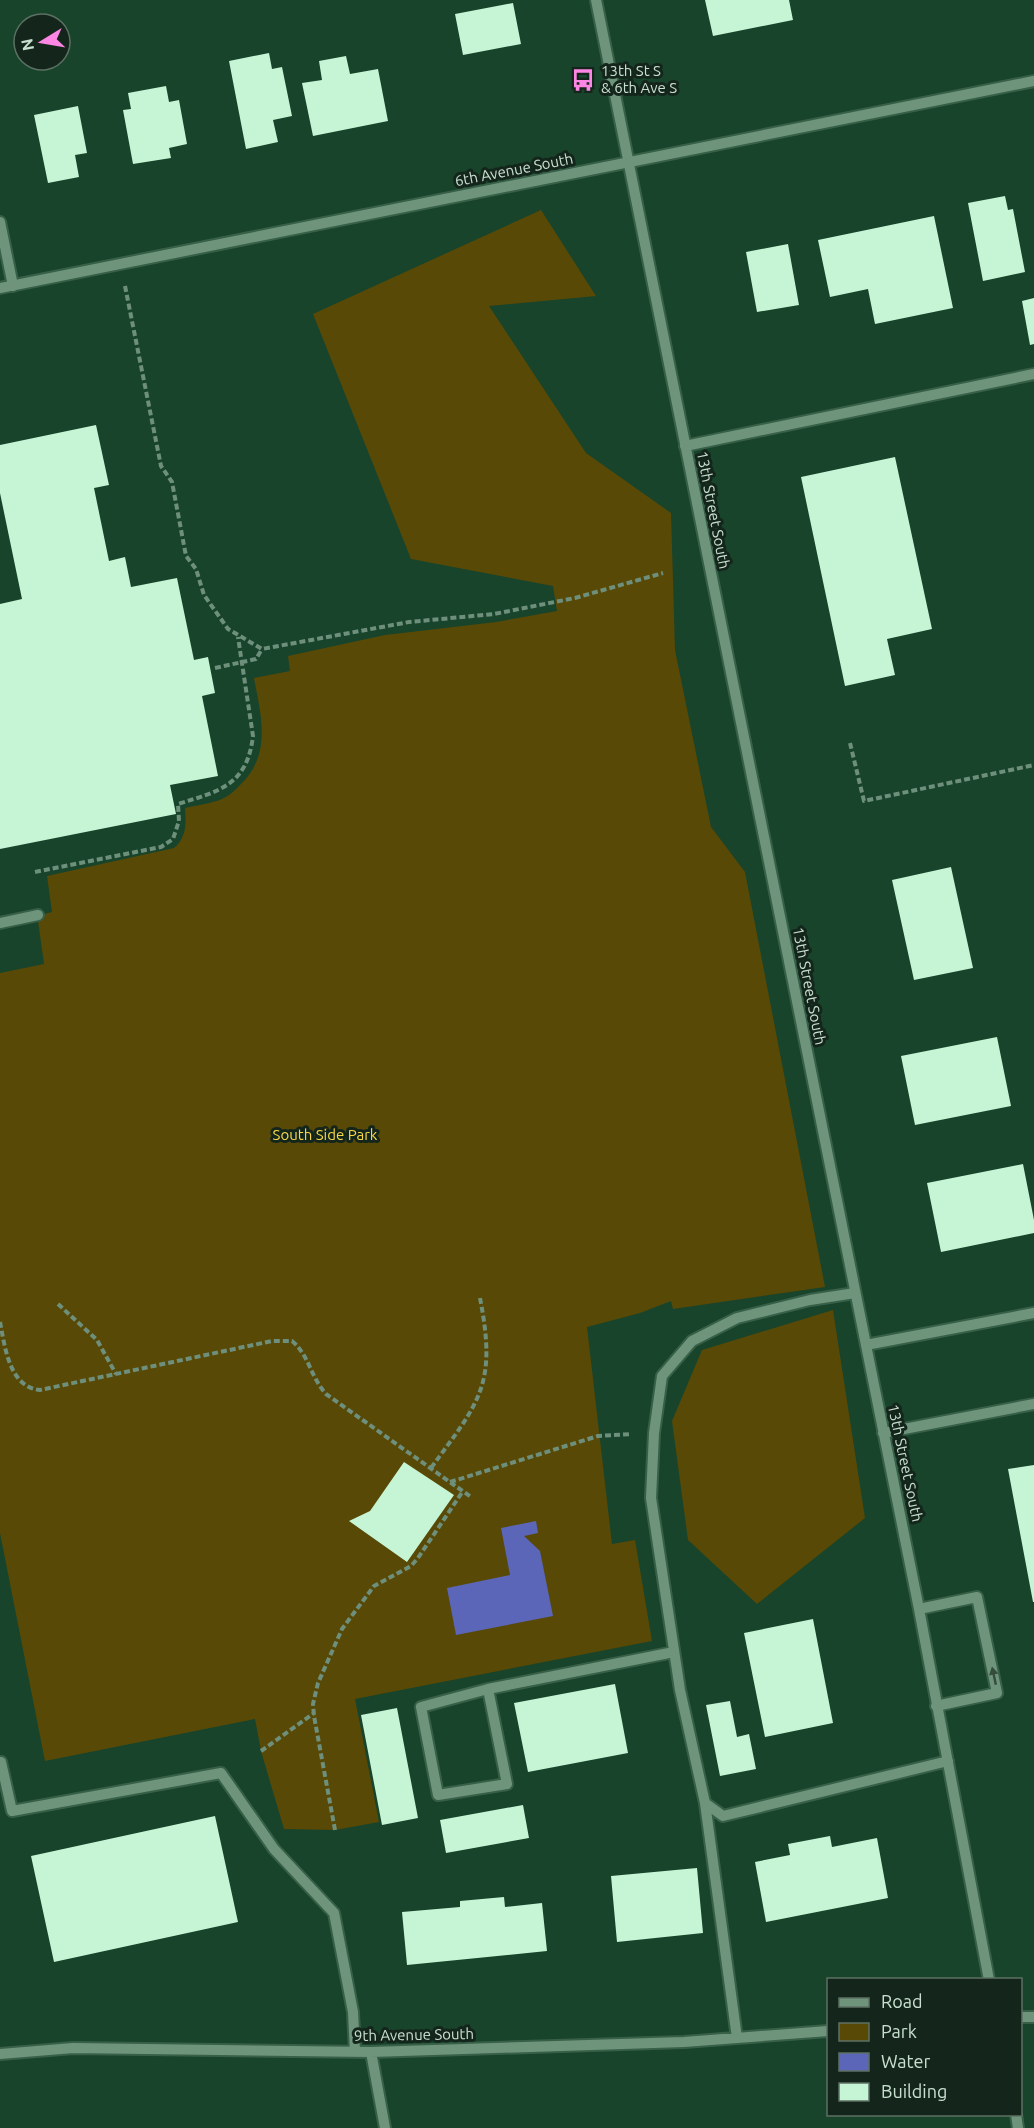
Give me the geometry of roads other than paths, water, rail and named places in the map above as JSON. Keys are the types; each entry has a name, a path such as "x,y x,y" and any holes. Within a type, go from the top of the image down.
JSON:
{"street":[{"name":"13th Street South","path":"596,0 919,1609 989,1978"},
{"name":"6th Avenue South","path":"0,288 1034,81"},
{"path":"0,222 13,286"},
{"path":"685,446 1034,374"},
{"path":"0,923 38,915"},
{"path":"737,2038 705,1803 680,1690 651,1498 654,1433 662,1376 692,1341 736,1318 810,1300 855,1293"},
{"path":"866,1345 1034,1313"},
{"path":"883,1433 1034,1404"},
{"path":"919,1609 977,1597 997,1693 936,1706"},
{"path":"488,1689 507,1784 438,1795 421,1707 488,1689 674,1652"},
{"path":"0,1761 12,1811 221,1773 274,1849 334,1913 353,2012 355,2052"},
{"path":"705,1803 723,1816 948,1761"},
{"name":"9th Avenue South","path":"0,2055 73,2048 371,2052 737,2038 827,2031"},
{"path":"371,2052 385,2128"}],"water":[{"path":"536,1521 538,1533 524,1536 540,1551 553,1616 456,1635 447,1588 510,1575 501,1528"}],"place":[{"name":"13th St S & 6th Ave S","path":"583,80"}],"park label":[{"name":"South Side Park","path":"325,1135"}]}
